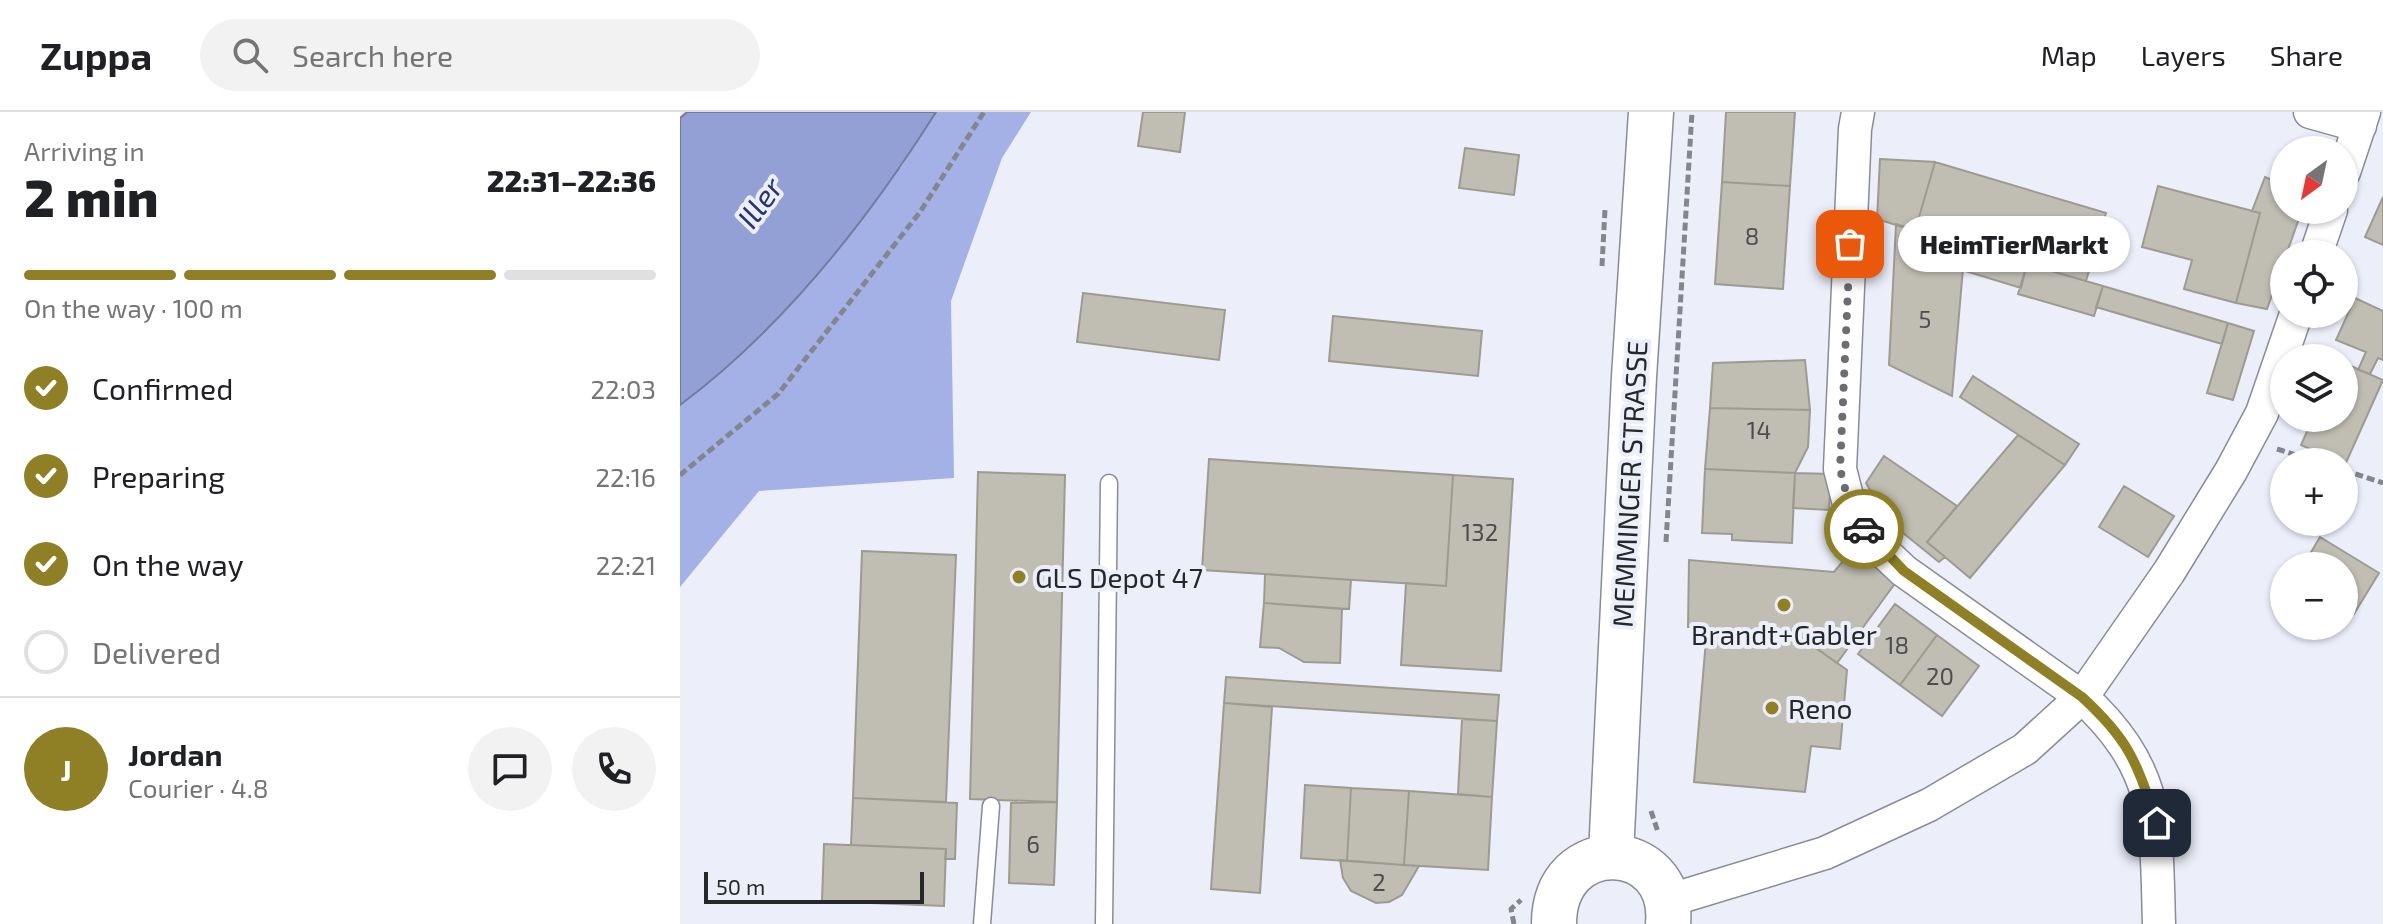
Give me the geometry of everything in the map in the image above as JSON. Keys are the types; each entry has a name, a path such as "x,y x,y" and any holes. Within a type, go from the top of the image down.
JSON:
{"main road":[{"name":"MEMMINGER STRASSE","path":"1611,855 1634,377 1651,112"},
{"path":"1554,924 1555,902 1565,879 1596,858 1611,855 1623,857 1647,870 1659,882 1668,912"}],"street":[{"path":"1858,112 1840,469 1849,504 1871,540 1904,571 2082,697 2109,722 2132,752 2157,823 2159,924"},
{"path":"2310,112 2362,119"},
{"path":"1668,912 1825,853 1929,805 2025,749 2082,697 2169,572 2248,439 2262,413 2291,328"}],"lane":[{"path":"1104,924 1109,483"},
{"path":"982,924 991,806"}],"path":[{"path":"680,475 778,394 920,212 984,112"},
{"path":"1665,555 1692,112"},
{"path":"2248,439 2275,448"},
{"path":"2358,475 2383,483"},
{"path":"1649,802 1655,828 1663,838"}],"shaded area":[{"path":"936,112 1031,112 1002,158 951,301 954,478 759,491 680,587 680,405 902,166"}],"water":[{"name":"Iller","path":"687,112 936,112 882,193 821,270 754,342 680,405 680,118"}],"building":[{"path":"1143,112 1185,112 1180,152 1138,146"},
{"path":"1726,112 1795,112 1790,186 1722,182"},
{"path":"1465,148 1519,155 1514,195 1459,188"},
{"path":"1880,159 1935,162 1915,231 1877,219"},
{"path":"1935,162 2106,213 2086,281 1915,231"},
{"path":"2265,177 2270,179 2270,224 2297,224 2291,240 2270,240 2270,301 2267,309 2236,303 2260,213 2252,211"},
{"path":"1722,182 1790,186 1783,289 1715,284"},
{"path":"2158,186 2260,213 2236,303 2184,289 2192,260 2142,247"},
{"path":"2383,197 2383,245 2365,237"},
{"path":"1896,224 1965,245 1952,396 1889,365"},
{"path":"1965,245 2027,264 2021,288 1962,270"},
{"path":"2027,264 2103,286 2094,316 2018,294"},
{"path":"2103,286 2228,323 2222,344 2096,307"},
{"path":"1083,293 1225,310 1219,360 1077,342"},
{"path":"2358,299 2383,311 2383,360 2378,358 2370,374 2358,370 2366,352 2358,349 2358,344 2336,340 2341,328 2358,328"},
{"path":"1333,316 1482,331 1478,376 1329,361"},
{"path":"2228,323 2254,331 2233,400 2207,393"},
{"path":"1805,360 1810,410 1710,408 1713,363"},
{"path":"2358,369 2383,380 2353,448 2308,448 2301,445 2307,432 2358,432"},
{"path":"1973,376 2079,444 2065,465 1960,397"},
{"path":"1710,408 1810,410 1808,447 1795,473 1705,469"},
{"path":"2018,435 2065,465 1970,578 1927,542"},
{"path":"1884,456 1957,506 1927,542 1945,557 1939,562 1887,520 1866,483"},
{"path":"1209,459 1453,475 1446,586 1202,570"},
{"path":"1705,469 1795,473 1792,543 1732,540 1732,534 1702,533"},
{"name":"GLS Depot 47","path":"978,472 1065,475 1057,802 970,799"},
{"path":"1795,473 1831,474 1829,510 1793,508"},
{"path":"1453,475 1513,479 1501,671 1401,665 1406,583 1446,586"},
{"path":"2124,486 2174,516 2148,557 2099,527"},
{"path":"2320,537 2345,552 2311,552"},
{"name":"Brandt+Gabler","path":"1852,550 1896,582 1837,663 1792,631 1688,627 1689,560 1834,572"},
{"path":"862,551 956,555 946,802 853,798"},
{"path":"2358,560 2379,573 2358,607"},
{"path":"1265,574 1351,580 1349,609 1264,603"},
{"path":"1264,603 1342,609 1340,663 1304,662 1279,648 1260,647"},
{"path":"1895,604 1937,635 1900,685 1858,654"},
{"name":"Reno","path":"1707,628 1792,631 1847,670 1840,749 1811,746 1805,792 1694,782"},
{"path":"1937,635 1979,666 1942,716 1900,685"},
{"path":"1226,677 1499,695 1497,721 1224,703"},
{"path":"1224,703 1272,707 1260,893 1211,889"},
{"path":"1462,719 1497,721 1492,797 1458,794"},
{"path":"1305,785 1351,788 1347,861 1301,858"},
{"path":"1351,788 1409,791 1404,865 1347,861"},
{"path":"1409,791 1492,797 1488,870 1404,865"},
{"path":"853,798 957,803 955,859 945,859 946,849 851,845"},
{"path":"1057,802 1054,885 1009,883 1011,803"},
{"path":"824,844 946,849 944,906 822,901"},
{"path":"1340,860 1419,866 1402,895 1389,902 1376,903 1351,891 1343,878"}],"way so far":[{"path":"1850,244 1840,469 1849,504 1864,529"}],"place":[{"name":"HeimTierMarkt","path":"1850,244"},
{"name":"GLS Depot 47","path":"1019,577"},
{"name":"Brandt+Gabler","path":"1784,605"},
{"name":"Reno","path":"1772,708"}],"route":[{"path":"1864,529 1871,540 1904,571 2082,697 2109,722 2132,752 2157,823"}]}
